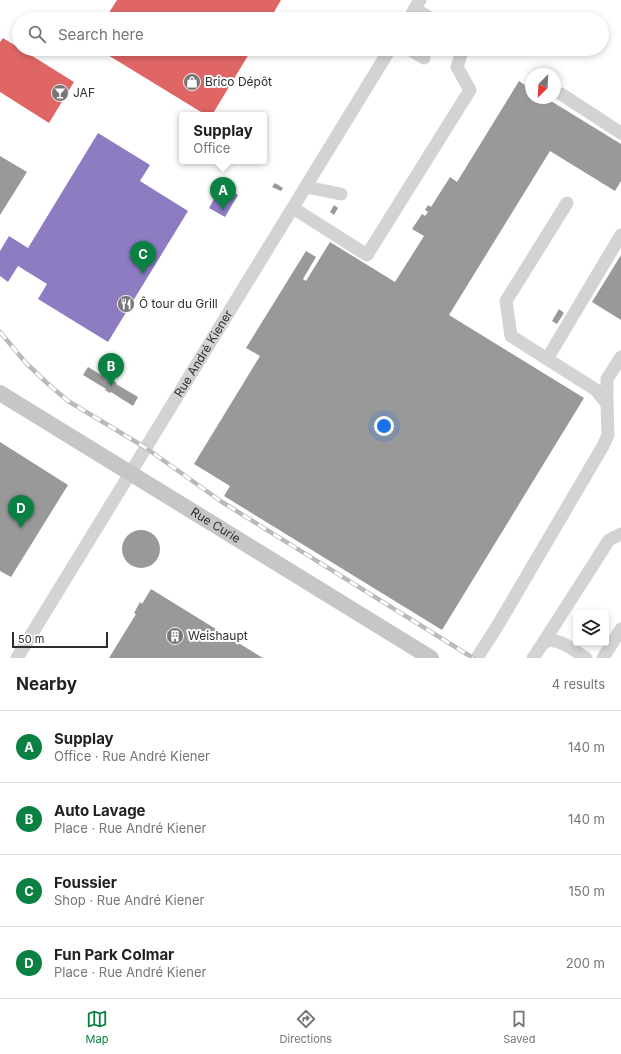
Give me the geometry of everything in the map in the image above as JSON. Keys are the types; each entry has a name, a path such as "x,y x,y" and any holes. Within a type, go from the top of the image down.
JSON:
{"main road":[{"name":"Rue Curie","path":"0,393 431,658"}],"street":[{"name":"Rue André Kiener","path":"17,658 386,56"},
{"path":"293,208 367,255 470,90 457,67 460,56"},
{"path":"561,94 621,133"},
{"path":"306,187 341,194"},
{"path":"567,203 506,302 511,336 596,390 607,404"},
{"path":"547,359 621,235"},
{"path":"477,658 498,625 608,436 607,379 621,357"},
{"path":"534,658 609,540 621,534"},
{"path":"603,658 621,629"},
{"path":"543,643 550,640 558,641 586,658"}],"building: Shops":[{"path":"117,0 281,0 274,12 109,12"},
{"path":"3,38 12,44 12,56 32,56 74,82 49,123 0,92 0,42"},
{"name":"Brico Dépôt","path":"109,56 248,56 214,112 201,112"}],"building: Offices":[{"path":"98,133 150,165 140,181 188,211 108,342 38,299 47,284 18,266 8,282 0,276 0,251 9,236 28,248"},
{"path":"222,185 238,195 225,217 209,208"}],"building: Industry":[{"path":"519,81 525,85 525,104 556,104 621,144 621,181 615,191 550,151 449,315 584,398 442,630 224,496 230,486 194,464 260,356 246,348 306,251 316,257 303,279 306,281 330,242 395,282 424,236 412,229 422,214 425,216 428,212 425,210 428,205 431,207 450,177 457,182"},
{"path":"0,156 27,172 0,215"},
{"path":"275,183 283,188 281,191 272,187"},
{"path":"334,205 338,208 334,215 330,212"},
{"path":"621,255 621,320 592,302"},
{"path":"559,309 564,313 557,324 552,321"},
{"path":"88,367 111,381 111,379 117,383 116,384 138,397 133,406 83,375"},
{"path":"0,442 68,485 11,577 0,571"},
{"path":"141,530 154,536 160,549 154,562 141,568 128,562 122,549 128,536"},
{"name":"Weishaupt","path":"151,589 263,658 109,658 136,614 134,613 140,602 142,604"}],"railway":[{"path":"0,332 26,363 68,401 146,448 222,502 473,658"}],"place":[{"name":"Brico Dépôt","path":"192,82"},
{"name":"JAF","path":"60,93"},
{"name":"Supplay","path":"223,210"},
{"name":"Foussier","path":"143,274"},
{"name":"Ô tour du Grill","path":"126,304"},
{"name":"Auto Lavage","path":"111,386"},
{"name":"Fun Park Colmar","path":"21,528"},
{"name":"Weishaupt","path":"175,636"}]}
